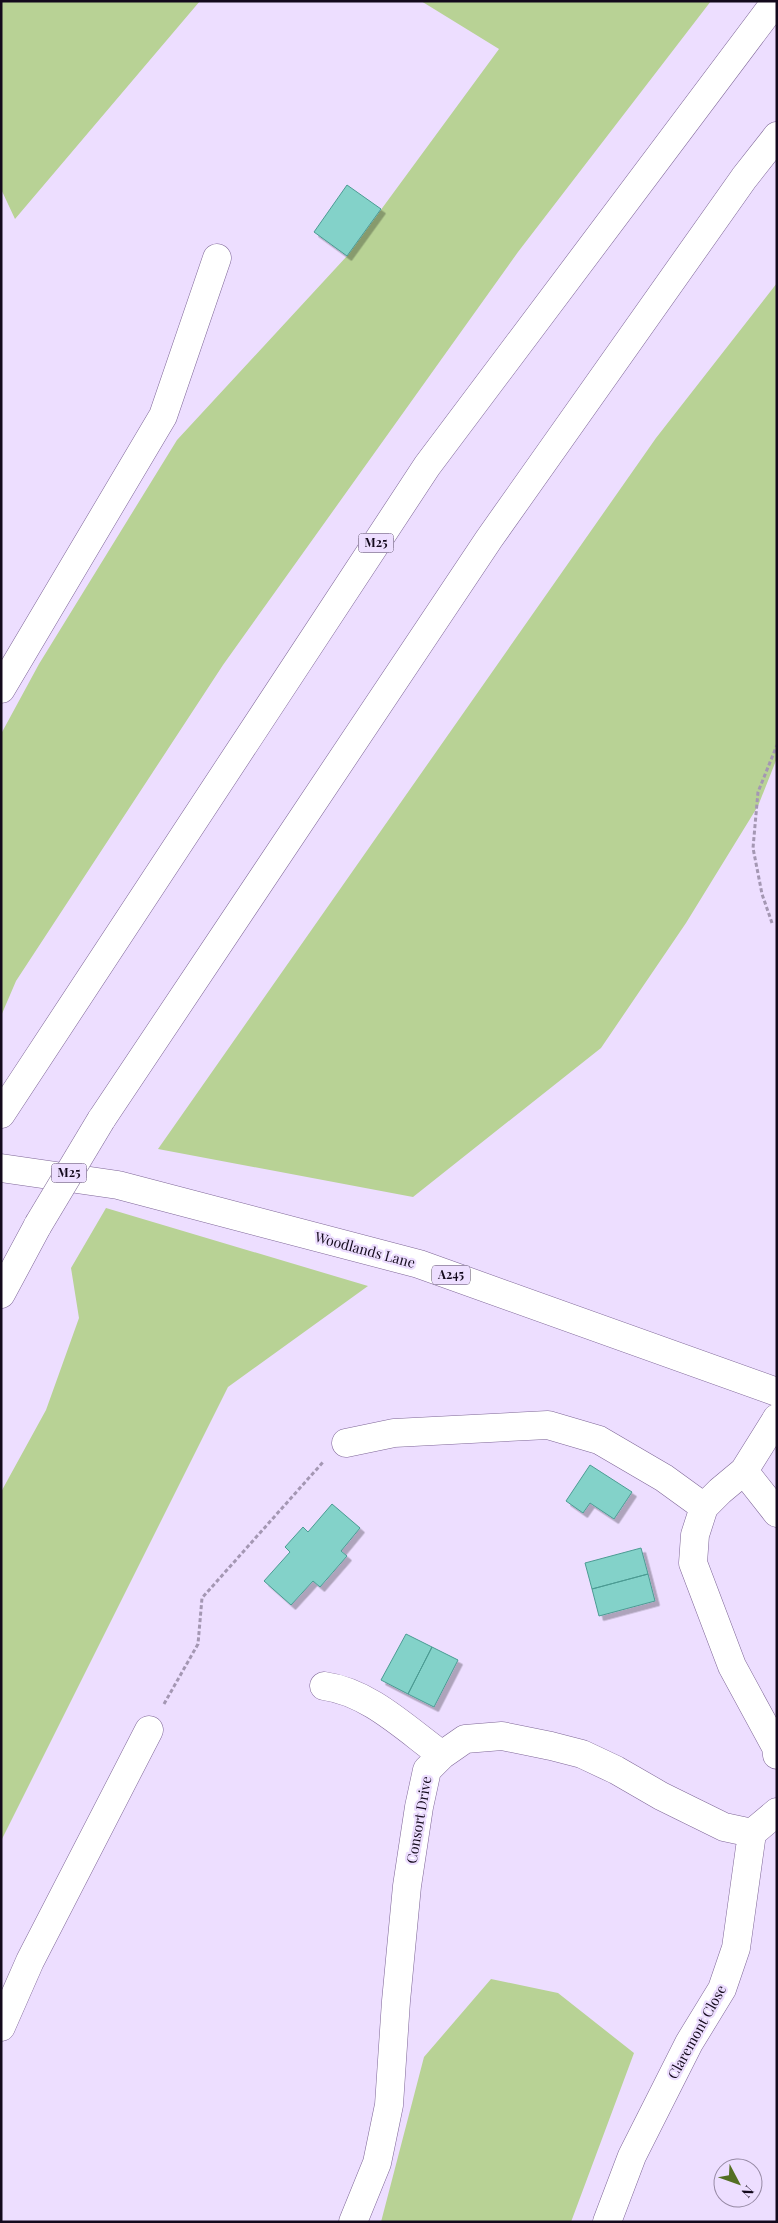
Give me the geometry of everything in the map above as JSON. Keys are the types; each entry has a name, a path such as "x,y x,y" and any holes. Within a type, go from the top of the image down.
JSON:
{"main road":[{"name":"M25","path":"4,1109 427,466 776,1"},
{"name":"M25","path":"1,1294 38,1225 101,1120 489,539 744,178 777,136"},
{"path":"1,689 163,416 216,258"},
{"name":"Woodlands Lane","path":"1,1168 118,1184 419,1264 777,1392"},
{"path":"777,1418 744,1472 720,1491 704,1507 695,1535 693,1563 732,1666 776,1748 777,1755"},
{"path":"346,1443 394,1433 548,1425 600,1440 664,1478 704,1507"},
{"path":"744,1472 777,1513"},
{"path":"324,1686 342,1688 370,1703 442,1755"},
{"path":"1,2027 30,1961 148,1730"},
{"name":"Consort Drive","path":"353,2222 376,2162 389,2105 396,2000 407,1886 419,1807 427,1770 442,1755 465,1739 502,1736 551,1746 582,1754 724,1827 767,1825"},
{"name":"Claremont Close","path":"607,2222 632,2156 689,2043 722,1989 736,1948 767,1825"}],"path":[{"path":"772,923 762,894 753,848 758,792 777,745"},
{"path":"148,1730 198,1644 202,1598 333,1451 346,1443"}],"green space":[{"path":"1,1 200,1 15,219 1,189"},
{"path":"421,1 711,1 518,252 223,665 16,981 1,1016 1,734 39,664 177,440 347,256 499,49"},
{"path":"777,283 777,758 758,806 686,923 601,1048 413,1197 158,1149 656,438"},
{"path":"106,1208 368,1286 228,1387 1,1841 1,1492 46,1410 79,1318 71,1268"},
{"path":"491,1979 558,1993 634,2053 571,2222 381,2222 424,2057"}],"building":[{"path":"347,185 381,209 347,256 314,232"},
{"path":"590,1465 632,1492 614,1519 590,1503 583,1513 566,1501"},
{"path":"332,1504 360,1528 341,1551 347,1556 320,1587 313,1581 291,1605 264,1581 290,1552 285,1547 303,1527 308,1532"},
{"path":"641,1548 648,1574 592,1589 585,1563"},
{"path":"648,1574 655,1601 599,1616 592,1589"},
{"path":"406,1634 432,1647 408,1694 381,1680"},
{"path":"432,1647 458,1660 434,1707 408,1694"}]}
